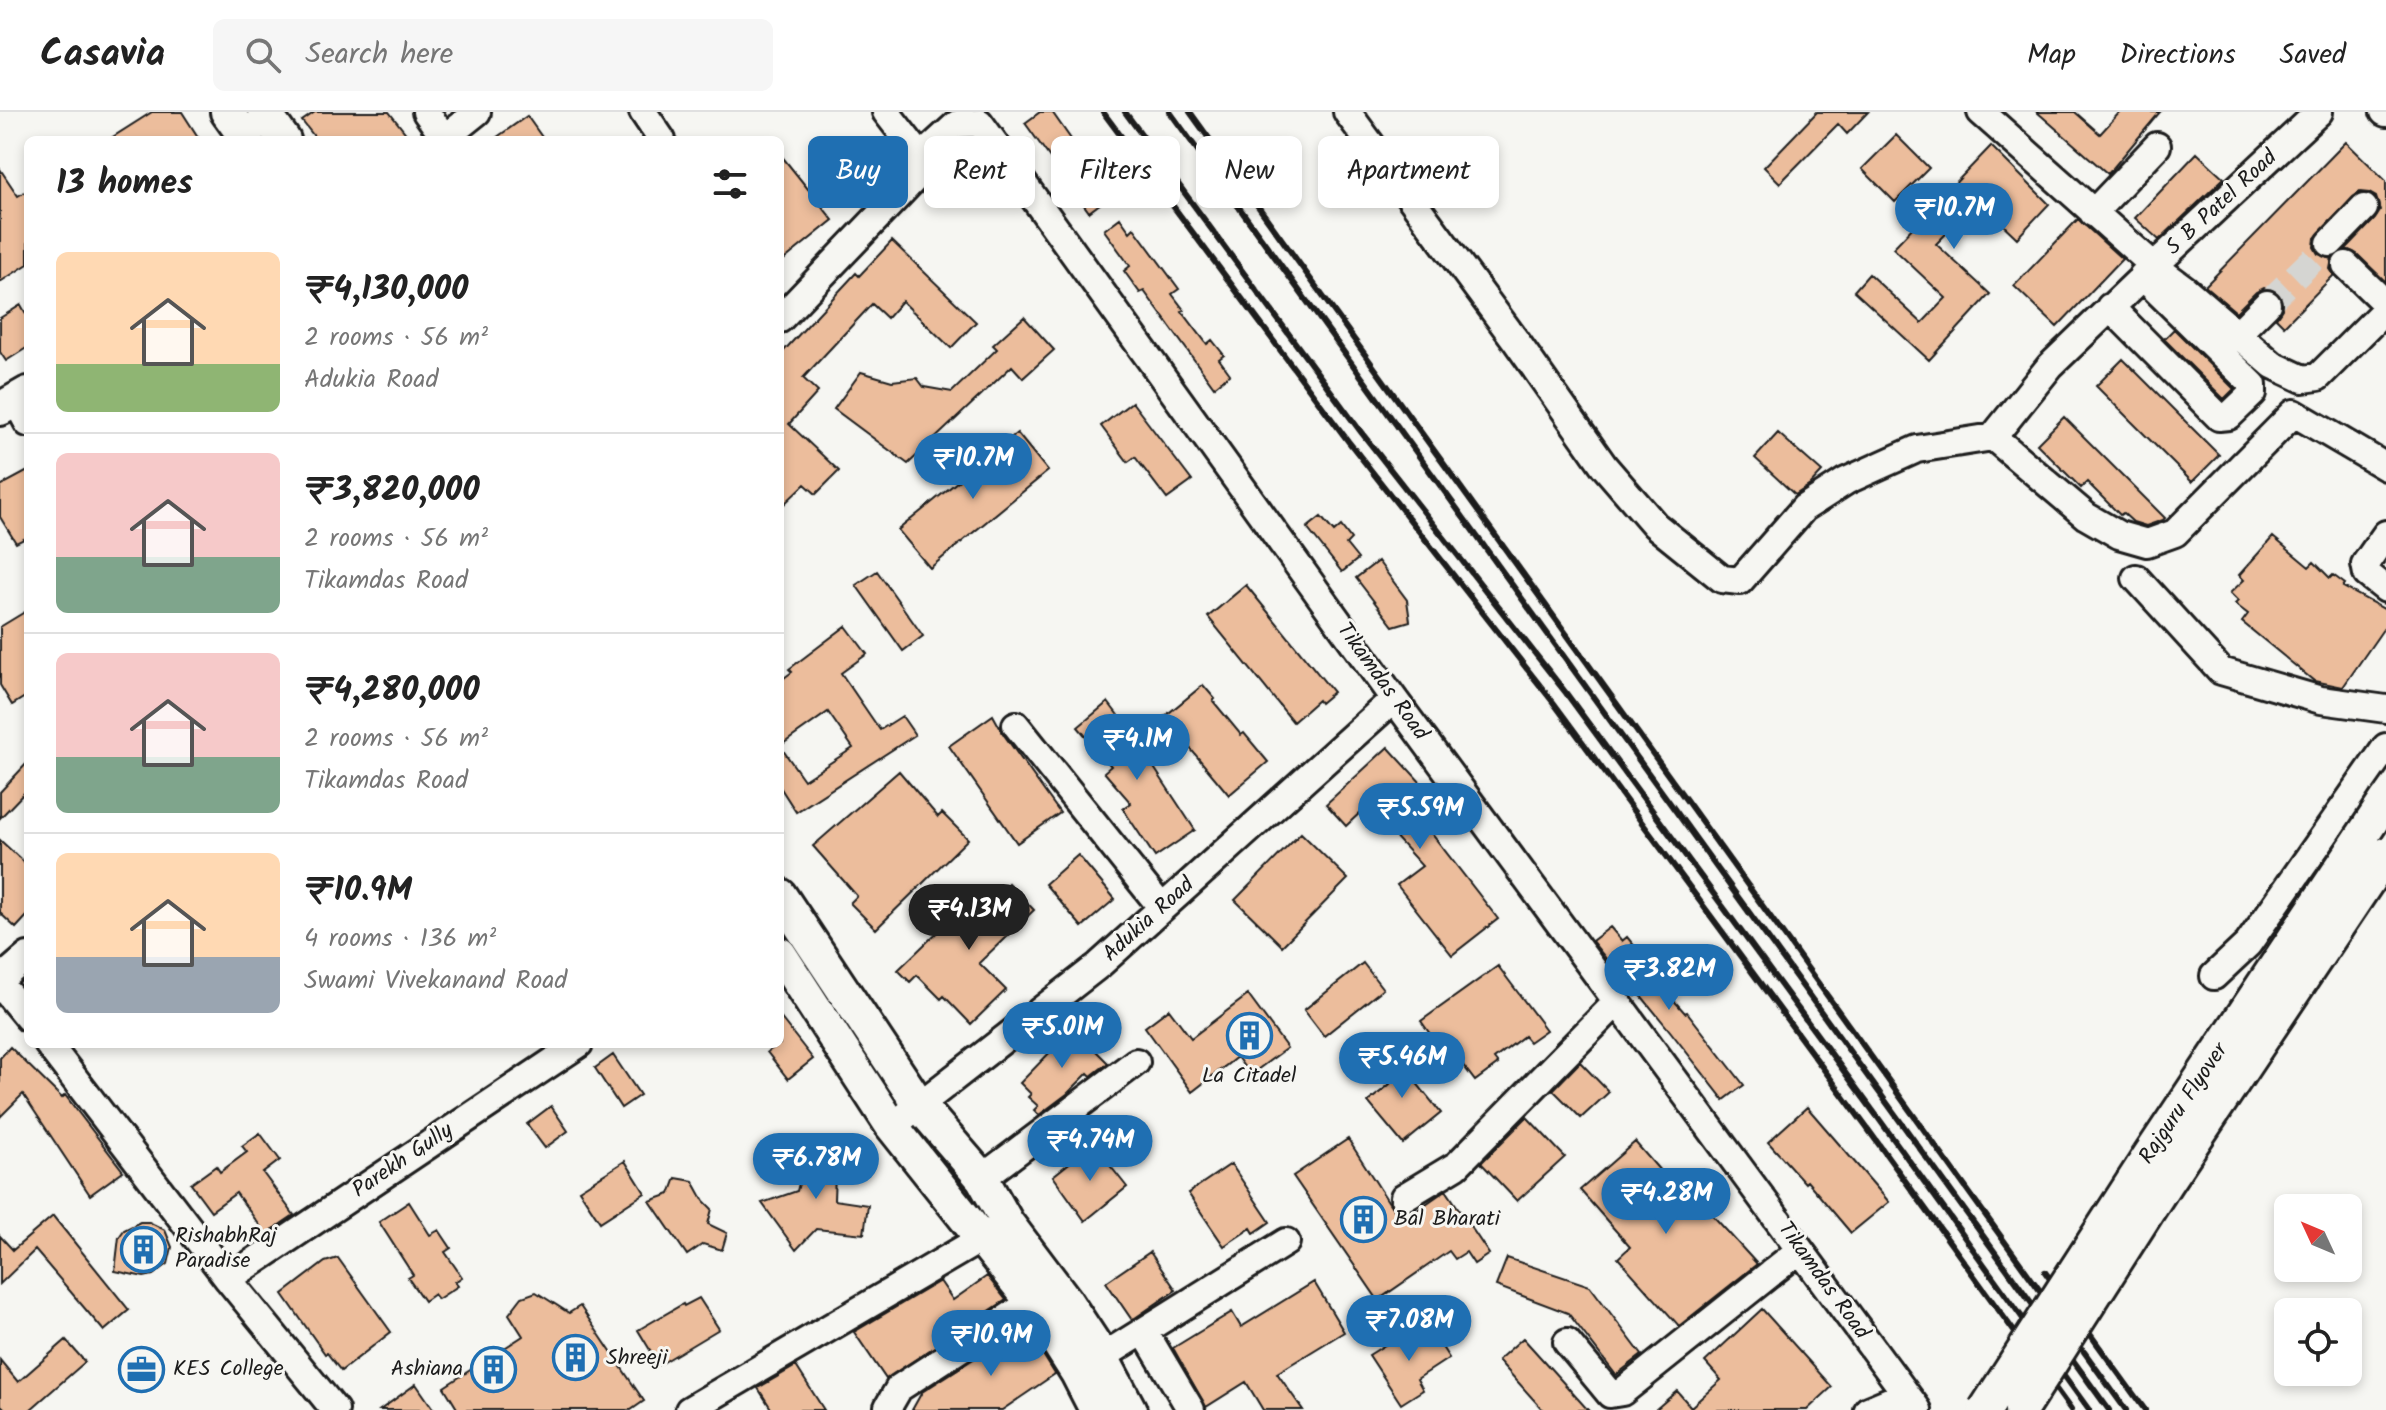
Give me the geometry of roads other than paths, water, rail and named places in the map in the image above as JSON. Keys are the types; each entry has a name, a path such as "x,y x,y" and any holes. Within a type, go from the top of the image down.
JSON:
{"main road":[{"path":"227,112 244,136"},
{"path":"264,112 281,136"},
{"name":"Rajguru Flyover","path":"1985,1410 2149,1156 2386,800"},
{"name":"Rajguru Flyover","path":"2021,1410 2166,1183 2386,854"},
{"path":"784,901 920,1106 982,1178 995,1231 1032,1302 1077,1373 1096,1410"},
{"path":"784,960 891,1125 1066,1301 1102,1357 1130,1410"}],"street":[{"path":"426,112 442,136"},
{"path":"448,136 477,112"},
{"path":"643,112 659,136"},
{"path":"784,313 915,178 921,157 886,112"},
{"path":"1347,112 1604,466 1655,525 1722,579 1740,581 1804,508 1846,481 1917,449 1993,437 2050,366 2148,271"},
{"name":"S B Patel Road","path":"1981,112 2093,213 2148,271 2319,112"},
{"name":"Tikamdas Road","path":"921,157 957,124 980,123 1394,699 1912,1402"},
{"path":"2093,213 2157,146"},
{"path":"2148,271 2185,289 2273,365 2303,379 2318,377 2386,307 2333,251 2364,208"},
{"path":"2110,307 2219,417 2229,416 2245,401 2253,393 2253,385 2180,313 2148,271"},
{"path":"2237,334 2267,304"},
{"path":"2147,344 2180,313"},
{"path":"1993,437 2086,516 2119,535 2147,543 2175,533 2294,413 2386,467"},
{"path":"2386,534 2365,564 2367,574 2386,589"},
{"path":"2136,578 2221,671 2321,700 2386,709"},
{"name":"Adukia Road","path":"891,1125 920,1106 1099,965 1394,699"},
{"path":"1016,725 1162,908"},
{"path":"2214,976 2248,944 2386,747"},
{"path":"12,1000 24,967"},
{"path":"1404,1197 1457,1165 1617,1002"},
{"path":"51,1048 228,1279 335,1410"},
{"name":"Parekh Gully","path":"228,1279 573,1048"},
{"path":"982,1178 1136,1062"},
{"path":"689,1410 995,1231"},
{"path":"1102,1357 1286,1242"},
{"path":"1567,1342 1610,1394 1622,1392 1800,1250"},
{"path":"889,1410 899,1388 1032,1302"},
{"path":"1144,1331 1191,1410"},
{"path":"1868,1410 1912,1402"}],"tunnel":[{"path":"2267,304 2330,243"}],"railway":[{"path":"1103,112 1348,441 1553,702 2071,1410"},
{"path":"1125,112 1361,432 1566,693 2089,1410"},
{"path":"1170,112 2109,1410"},
{"path":"1190,112 2126,1410"},
{"path":"2045,1272 2145,1410"}],"place":[{"name":"La Citadel","path":"1249,1035"},
{"name":"Bal Bharati","path":"1363,1219"},
{"name":"RishabhRaj Paradise","path":"144,1249"},
{"name":"Shreeji","path":"575,1358"},
{"name":"KES College","path":"142,1369"},
{"name":"Ashiana","path":"494,1369"}]}
